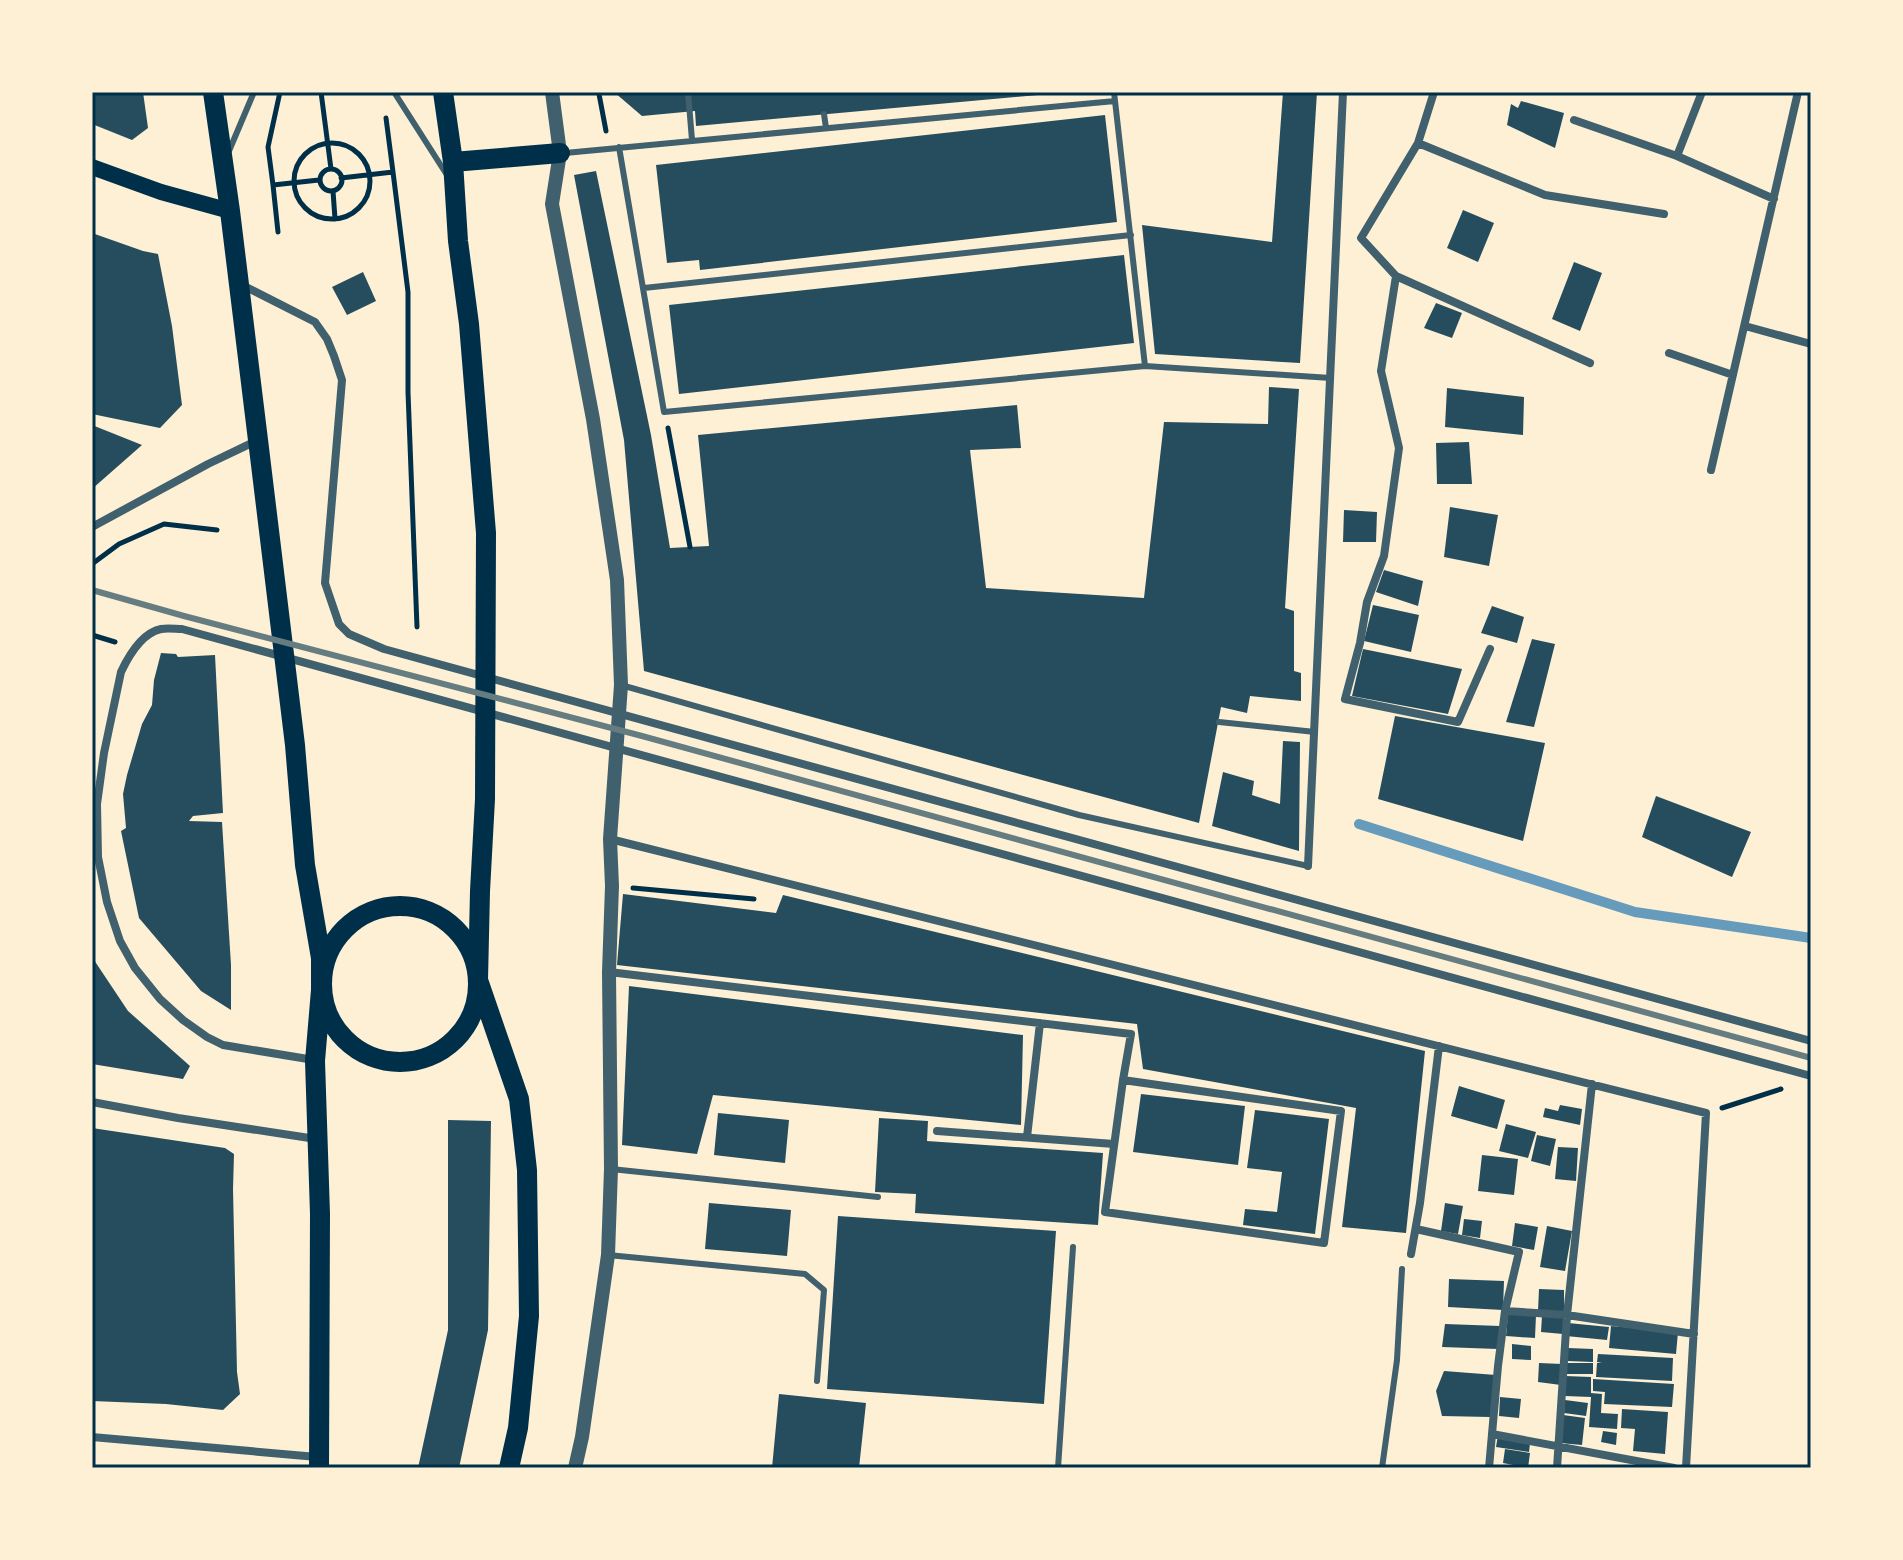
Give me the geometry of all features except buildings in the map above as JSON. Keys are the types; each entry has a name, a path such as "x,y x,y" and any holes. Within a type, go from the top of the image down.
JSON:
{"main road":[{"path":"213,92 240,284 295,745 305,865 321,958 315,1061 320,1214 318,1462"},
{"path":"443,92 453,162 486,533 485,799 480,891 478,980 477,1001 469,1021 457,1038 441,1051 423,1059 403,1062 365,1054 348,1042 335,1027 321,990 328,950 339,934 354,920 372,910 393,905 414,906 434,913 451,924 466,940 475,960 478,980 519,1099 527,1170 529,1316 518,1428 509,1468"},
{"path":"453,162 560,153"},
{"path":"92,167 161,192 230,211"}],"street":[{"path":"552,92 560,153 552,204 593,419 615,565 621,685 610,839 611,1169 608,1255 575,1468"},
{"path":"1308,866 1343,92"},
{"path":"1434,92 1418,143 1361,238 1396,276 1590,363"},
{"path":"1677,156 1702,92"},
{"path":"1711,470 1798,92"},
{"path":"1574,120 1677,156 1774,199"},
{"path":"1418,143 1545,195 1664,214"},
{"path":"1396,276 1381,371 1399,448 1384,556 1367,602 1345,699 1458,722 1490,649"},
{"path":"240,284 315,322 327,339 342,380 325,583 339,624 349,634 384,649 1811,1041"},
{"path":"1745,326 1811,344"},
{"path":"1669,353 1733,375"},
{"path":"92,527 258,440"},
{"path":"315,1061 223,1045 207,1037 160,999 135,968 120,941 107,902 98,857 97,804 121,672 143,638 161,629 182,629 1811,1076"},
{"path":"610,839 1706,1113 1686,1468"},
{"path":"609,972 1131,1034 1123,1080 1105,1212 1324,1243 1341,1111 1123,1080"},
{"path":"1027,1137 1040,1023"},
{"path":"1411,1254 1439,1046"},
{"path":"1557,1468 1567,1315 1592,1084"},
{"path":"92,1102 318,1139"},
{"path":"937,1131 1114,1144"},
{"path":"1416,1229 1519,1252 1505,1311 1489,1468"},
{"path":"1505,1311 1567,1315 1694,1334"},
{"path":"1492,1434 1674,1468"},
{"path":"92,1437 318,1462"}],"lane":[{"path":"224,162 254,92"},
{"path":"394,92 454,185"},
{"path":"688,92 692,140"},
{"path":"1114,92 1145,366"},
{"path":"560,153 1115,101"},
{"path":"824,114 826,128"},
{"path":"619,147 664,412 1145,366 1331,378"},
{"path":"644,288 1131,235"},
{"path":"621,685 1079,815 1308,866"},
{"path":"1219,722 1315,732"},
{"path":"611,1169 878,1197"},
{"path":"1058,1468 1073,1247"},
{"path":"608,1255 805,1274 824,1290 817,1381"},
{"path":"1382,1468 1397,1360 1402,1269"}],"path":[{"path":"278,232 268,147 280,92"},
{"path":"321,92 331,169"},
{"path":"599,94 609,148"},
{"path":"385,112 408,292 408,392 417,627"},
{"path":"328,142 350,147 360,154 367,163 370,175 366,199 348,216 335,219 323,218 302,206 293,183 299,160 316,145 328,142"},
{"path":"319,180 323,172 331,169 339,172 340,186 333,191"},
{"path":"341,178 393,172"},
{"path":"273,185 319,180"},
{"path":"319,180 323,188 333,191"},
{"path":"333,191 335,219"},
{"path":"664,412 690,547"},
{"path":"92,564 119,544 164,524 217,530"},
{"path":"612,886 759,900"},
{"path":"1706,1113 1788,1086"}],"waterway":[{"path":"1359,824 1635,912 1811,938"}],"railway":[{"path":"92,590 642,736 1811,1058"}]}
